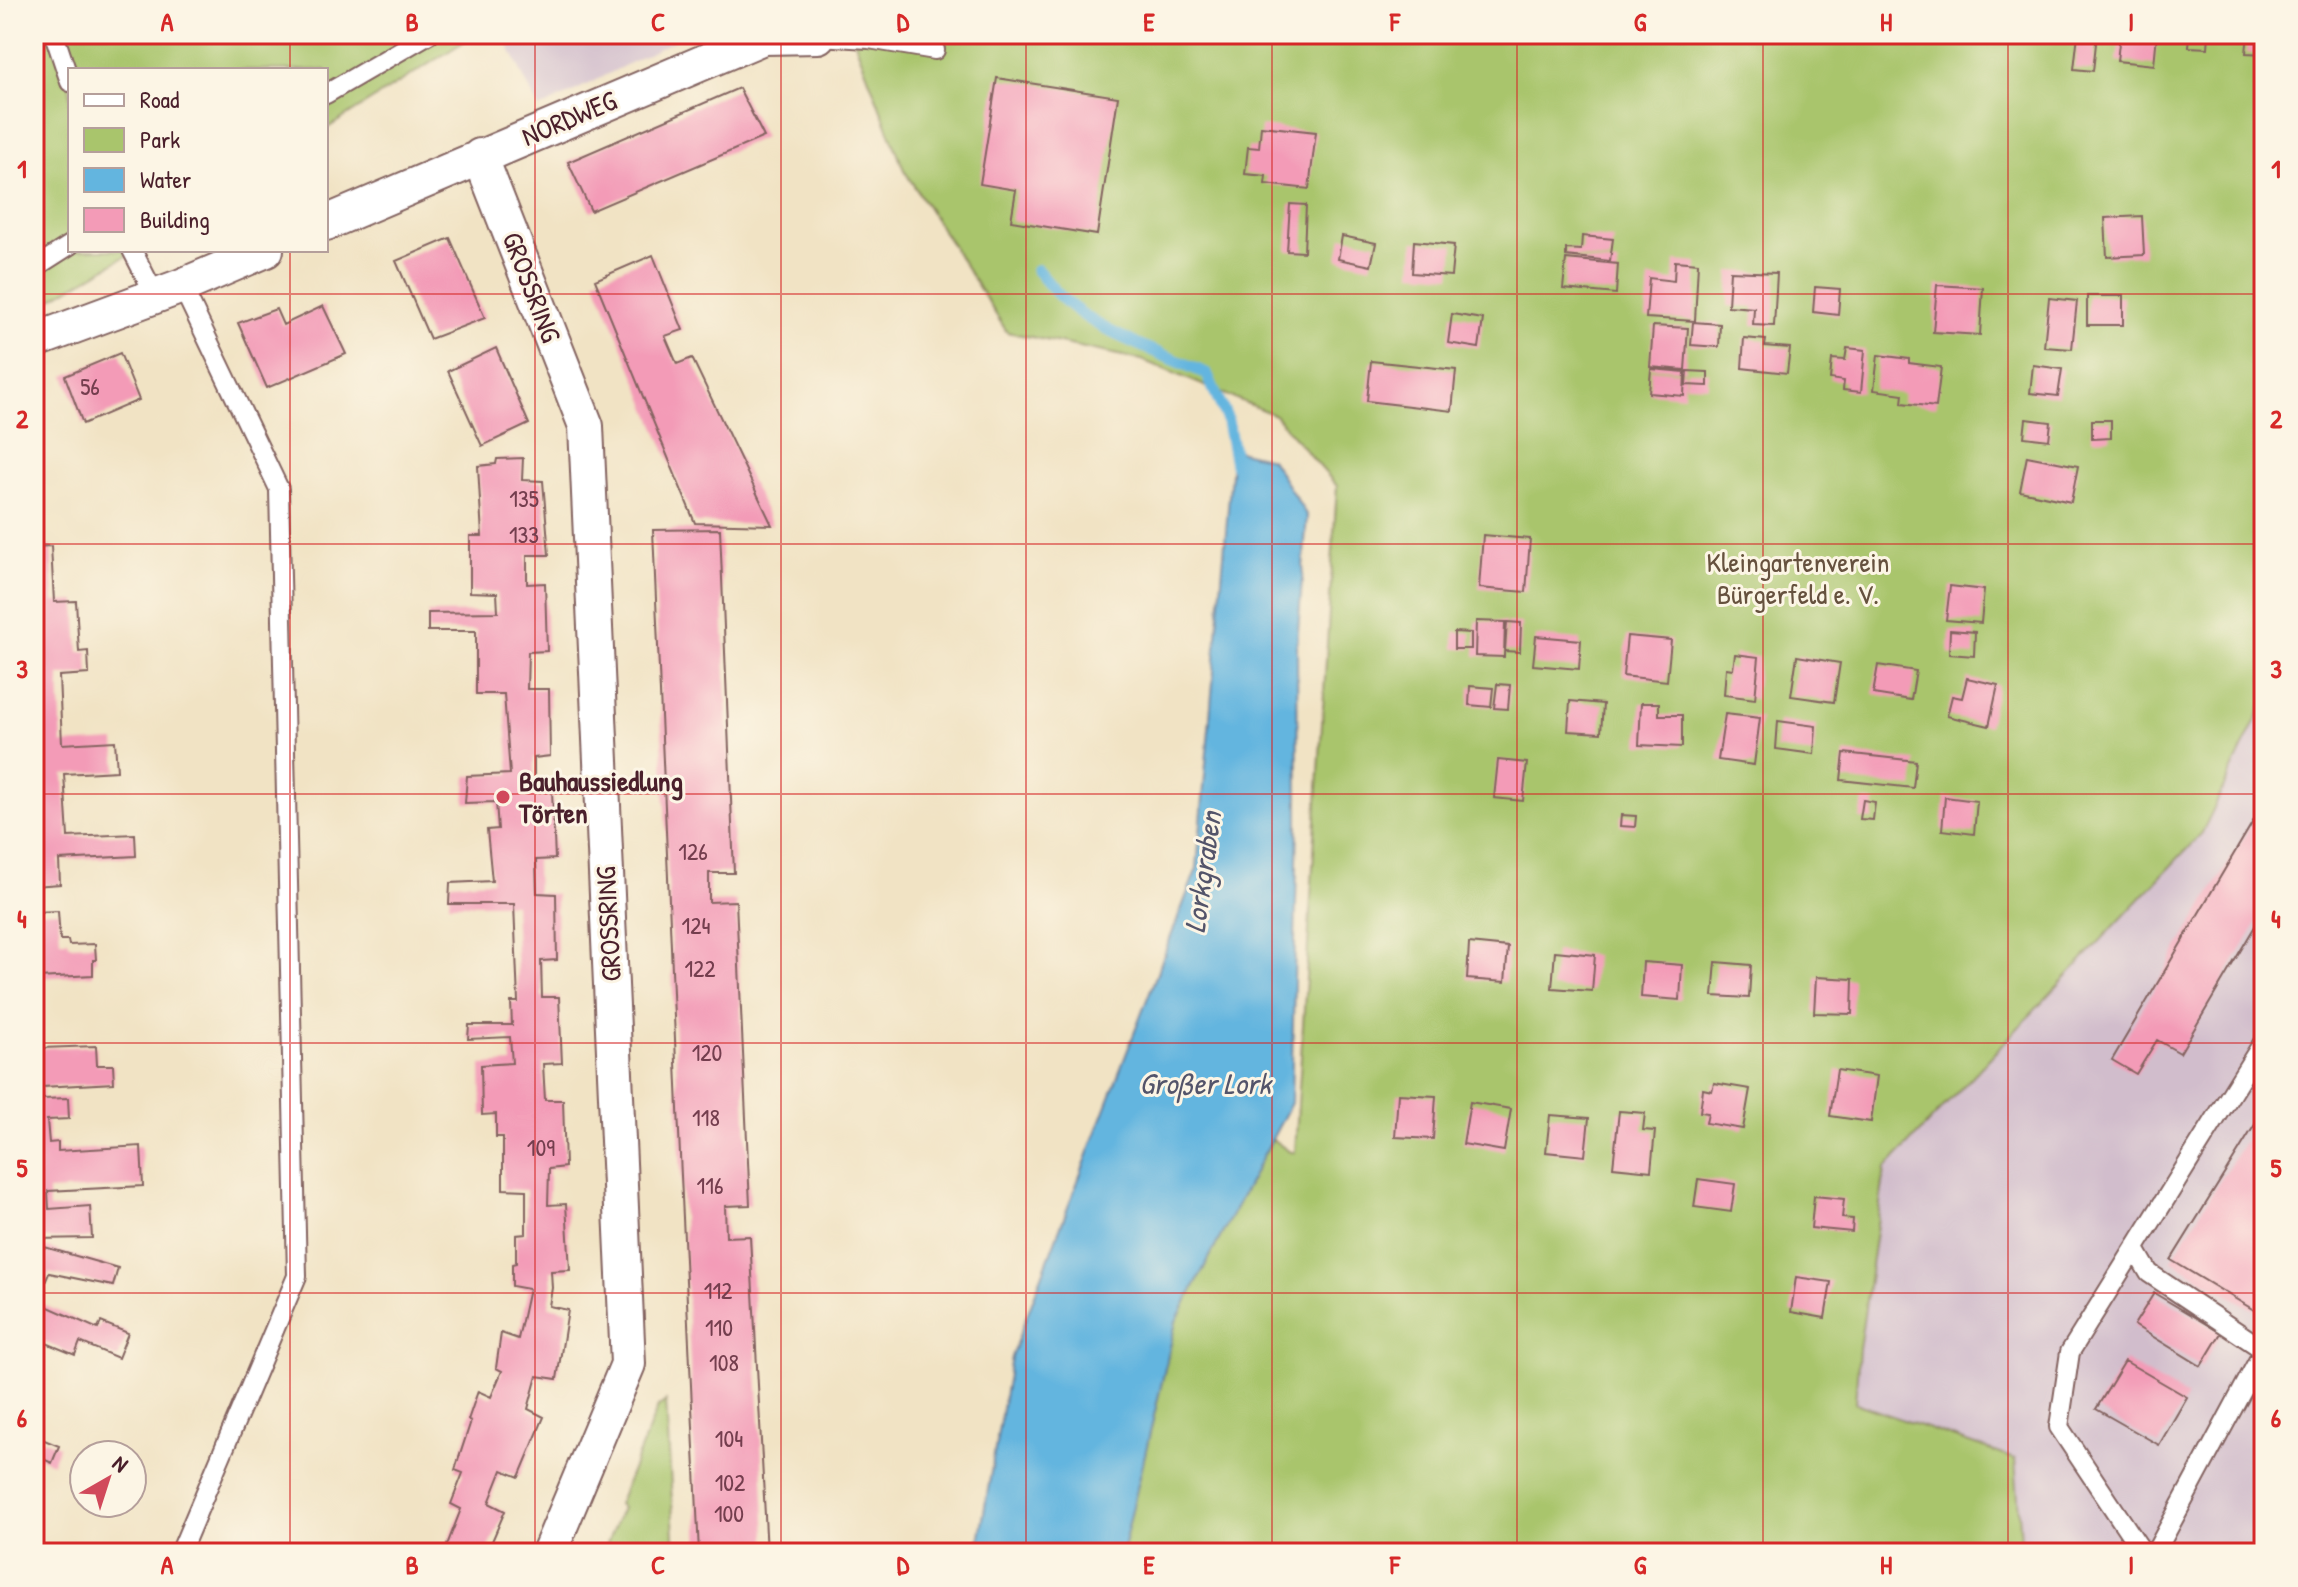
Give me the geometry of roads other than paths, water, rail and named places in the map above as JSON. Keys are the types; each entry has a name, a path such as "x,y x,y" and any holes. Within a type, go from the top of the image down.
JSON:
{"street":[{"name":"NORDWEG","path":"328,222 763,37 818,36"},
{"name":"GROSSRING","path":"480,156 586,426 628,1364 549,1553"},
{"path":"34,341 169,291 261,252"}],"lane":[{"path":"54,34 68,76"},
{"path":"328,93 429,34"},
{"path":"818,36 869,39 935,50"},
{"path":"34,268 68,246"},
{"path":"134,252 169,291 279,489 297,1276 180,1553"},
{"path":"2143,1553 2059,1427 2070,1352 2264,1041"},
{"path":"2135,1249 2149,1273 2264,1350 2155,1553"}],"water":[{"name":"Großer Lork","path":"1233,450 1271,459 1307,516 1297,645 1298,821 1291,1103 1176,1321 1122,1553 977,1553 1011,1357 1197,868"}],"waterway":[{"name":"Lorkgraben","path":"1037,270 1062,298 1095,323 1207,374 1227,419 1236,466"}],"place":[{"name":"Bauhaussiedlung Törten","path":"503,797"}],"park label":[{"name":"Kleingartenverein Bürgerfeld e. V.","path":"1798,578"}]}
